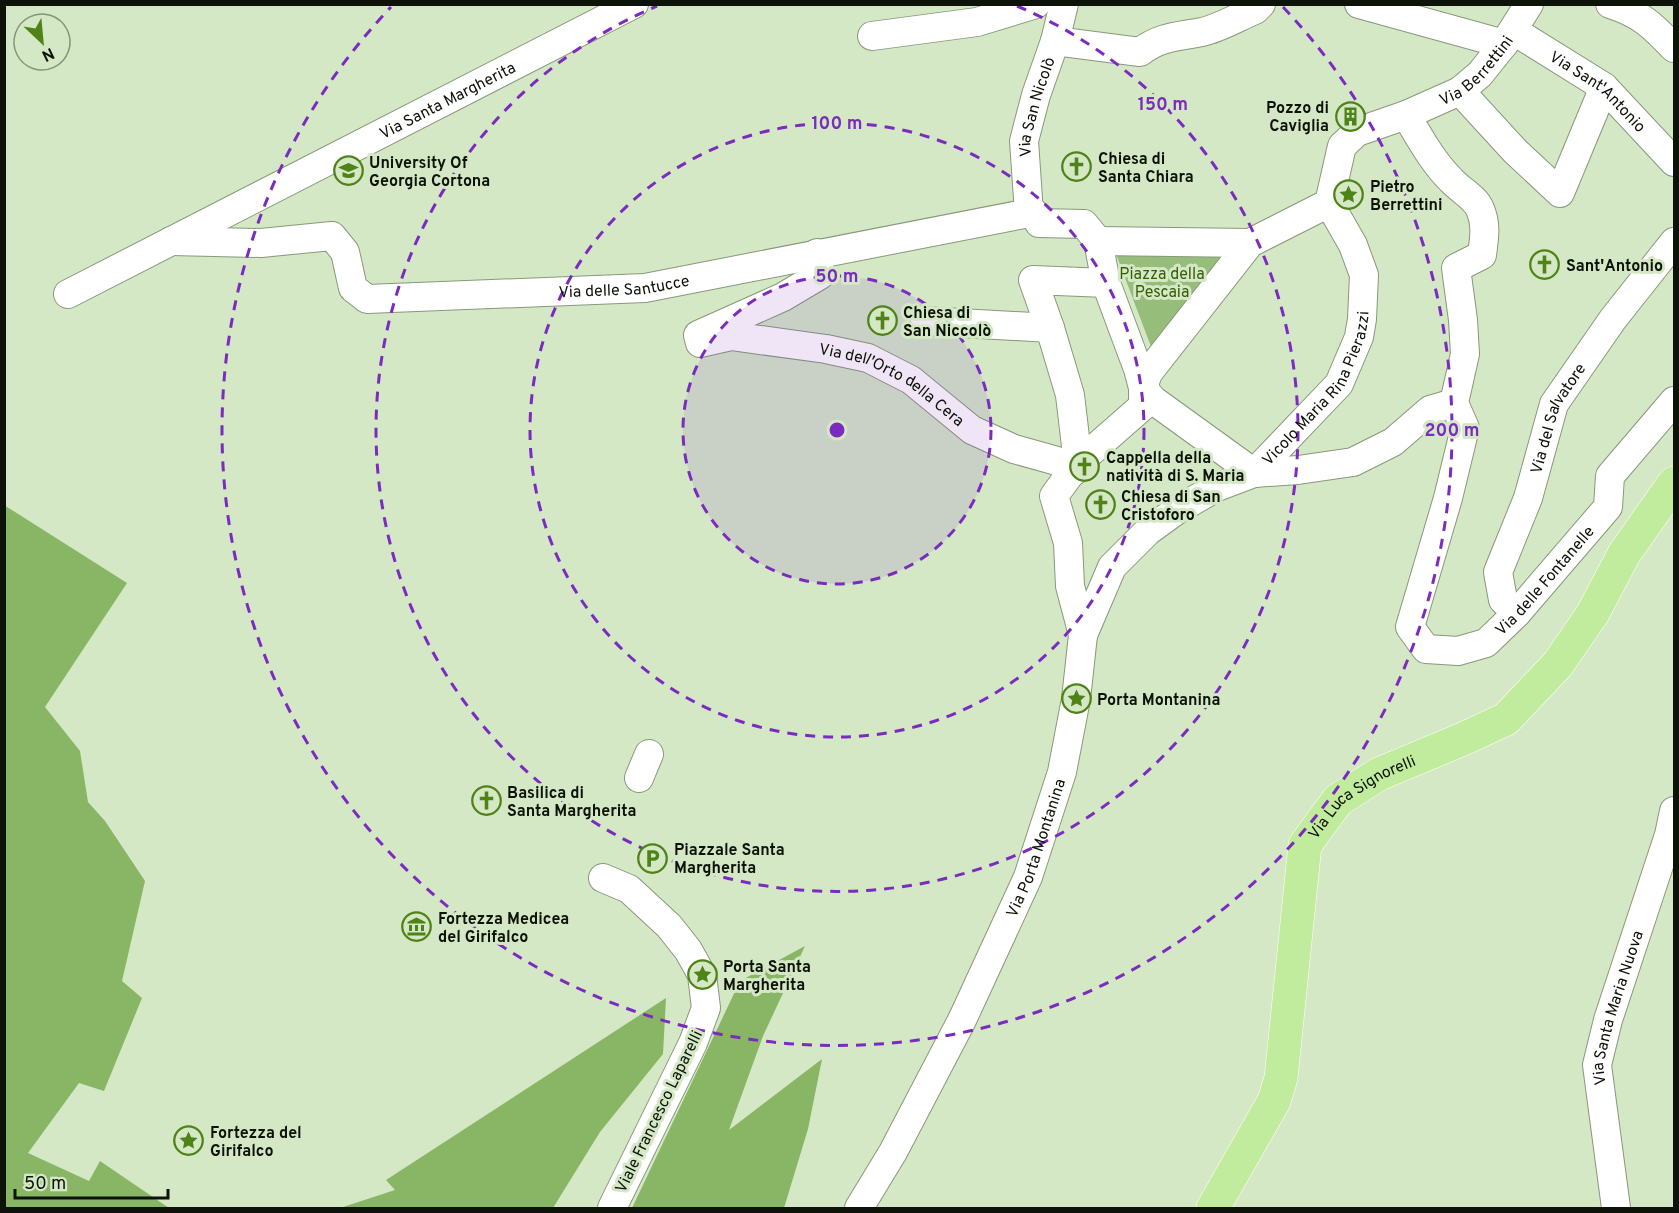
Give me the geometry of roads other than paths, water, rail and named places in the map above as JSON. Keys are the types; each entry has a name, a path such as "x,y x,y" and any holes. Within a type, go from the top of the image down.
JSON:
{"main road":[{"name":"Via Luca Signorelli","path":"1213,1209 1274,1101 1281,1078 1305,845 1338,800 1379,774 1506,719 1558,664 1593,613 1624,554 1674,483"}],"street":[{"name":"Via Santa Margherita","path":"68,294 634,4"},
{"path":"872,36 976,21 1035,4"},
{"name":"Via San Nicolò","path":"1029,213 1024,141 1064,4"},
{"path":"1055,41 1140,52 1154,42 1178,35 1204,32 1255,10 1261,4"},
{"name":"Via Sant'Antonio","path":"1359,4 1509,37 1604,87 1674,162"},
{"name":"Via Berrettini","path":"1329,203 1342,146 1357,132 1406,115 1460,91 1480,74 1509,37 1528,4"},
{"path":"1610,4 1632,11 1655,28 1674,48"},
{"path":"1460,91 1515,151 1560,192 1604,87"},
{"path":"1029,213 1034,213 1039,223 1084,224 1098,241 1106,283 1143,388 1153,400 1254,473 1298,470 1353,462 1392,442 1430,410 1454,403 1465,354 1456,268 1482,255 1486,231 1480,208 1452,182 1431,157 1406,115"},
{"path":"1143,388 1148,373 1250,243 1329,203"},
{"name":"Vicolo Maria Rina Pierazzi","path":"1083,634 1112,567 1149,531 1177,510 1216,487 1254,473 1339,384 1359,337 1364,275 1353,245 1329,203"},
{"name":"Via delle Santucce","path":"171,241 261,243 332,236 345,252 353,288 367,299 645,288 1029,213"},
{"path":"1098,241 1250,243"},
{"name":"Via del Salvatore","path":"1516,613 1503,600 1498,572 1528,498 1554,404 1614,319 1674,242"},
{"name":"Via dell'Orto della Cera","path":"817,253 820,275 783,297 698,335 700,343 731,336 868,358 911,380 972,430 1014,449 1075,467"},
{"path":"1075,467 1070,395 1033,280 1106,283"},
{"path":"925,321 1050,328"},
{"name":"Via Porta Montanina","path":"859,1209 893,1152 962,1020 1028,877 1062,772 1076,699 1083,634 1070,586 1068,543 1054,496 1075,467 1143,406 1143,388"},
{"name":"Via delle Fontanelle","path":"1454,403 1465,428 1449,498 1410,627 1426,648 1458,651 1486,643 1516,613 1608,507 1610,476 1674,401"},
{"name":"Via Santa Maria Nuova","path":"1616,1209 1597,1065 1608,1020 1669,835 1674,811"},
{"name":"Viale Francesco Laparelli","path":"603,878 630,889 669,926 688,950 702,975 706,1008 693,1043 612,1209"}],"place":[{"name":"Pozzo di Caviglia","path":"1350,116"},
{"name":"Chiesa di Santa Chiara","path":"1077,167"},
{"name":"University Of Georgia Cortona","path":"348,171"},
{"name":"Pietro Berrettini","path":"1349,195"},
{"name":"Sant'Antonio","path":"1545,265"},
{"name":"Chiesa di San Niccolò","path":"882,321"},
{"name":"Cappella della natività di S. Maria","path":"1085,466"},
{"name":"Chiesa di San Cristoforo","path":"1100,505"},
{"name":"Porta Montanina","path":"1076,699"},
{"name":"Basilica di Santa Margherita","path":"486,801"},
{"name":"Piazzale Santa Margherita","path":"653,858"},
{"name":"Fortezza Medicea del Girifalco","path":"417,927"},
{"name":"Porta Santa Margherita","path":"702,975"},
{"name":"Fortezza del Girifalco","path":"189,1141"}],"park label":[{"name":"Piazza della Pescaia","path":"1162,282"}]}
